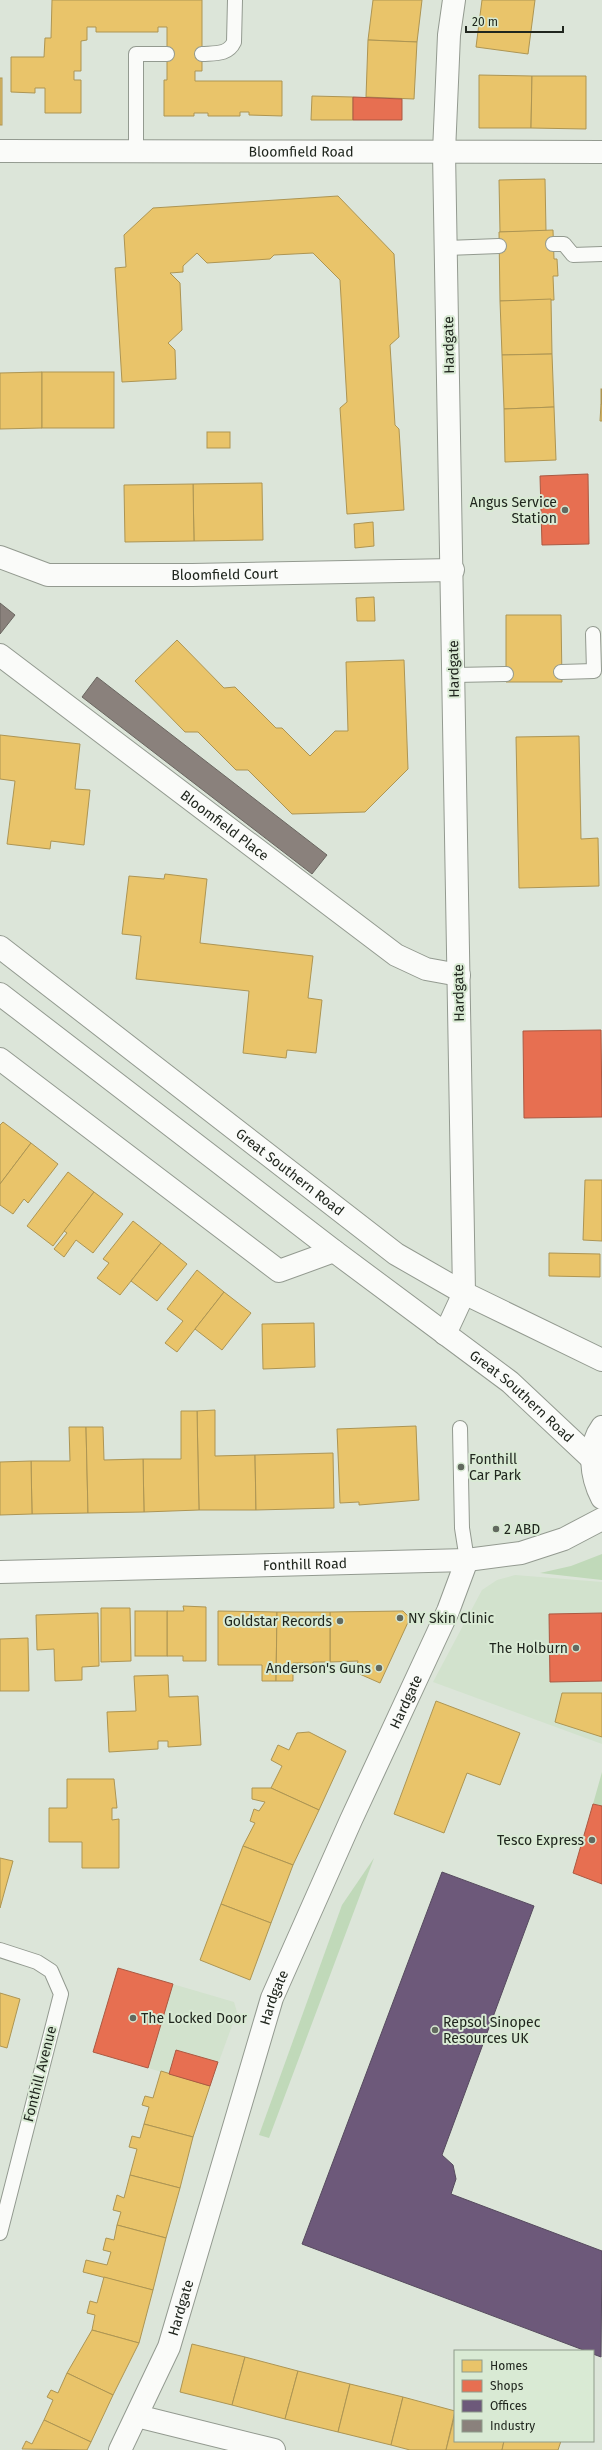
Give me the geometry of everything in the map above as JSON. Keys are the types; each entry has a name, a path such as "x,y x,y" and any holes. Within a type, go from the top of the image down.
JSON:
{"street":[{"name":"Hardgate","path":"445,1334 464,1293 455,675 444,152 449,35 454,0"},
{"name":"Bloomfield Road","path":"0,150 602,152"},
{"name":"Bloomfield Court","path":"0,557 48,575 192,575 453,570"},
{"name":"Bloomfield Place","path":"0,655 396,955 426,969 459,975"},
{"name":"Great Southern Road","path":"0,947 396,1254 464,1293 602,1360"},
{"name":"Great Southern Road","path":"0,994 334,1251 510,1382 592,1459"},
{"path":"0,1059 278,1271 334,1251"},
{"path":"602,1426 598,1431 592,1459 593,1474 602,1498"},
{"name":"Fonthill Road","path":"0,1572 467,1560 521,1553 564,1539 602,1519"},
{"name":"Hardgate","path":"120,2450 138,2416 169,2347 272,1998 351,1820 448,1611 467,1560"},
{"path":"138,2416 274,2450"}],"lane":[{"path":"202,54 222,53 232,47 234,42 235,0"},
{"path":"136,151 136,54 167,54"},
{"path":"553,244 564,244 573,255 602,254"},
{"path":"446,248 499,246"},
{"path":"562,672 594,671 594,634"},
{"path":"455,675 506,674"},
{"path":"460,1428 462,1528 467,1560"},
{"name":"Fonthill Avenue","path":"0,1950 37,1962 51,1971 61,1994 0,2233"}],"shaded area":[{"path":"602,1554 602,1580 540,1573 571,1566"},
{"path":"515,1575 602,1582 602,1744 433,1682 482,1590 497,1580"},
{"path":"602,1772 602,1806 593,1804"},
{"path":"374,1858 269,2138 259,2135 342,1905"},
{"path":"118,1968 234,2002 237,2012 210,2086 93,2052"}],"building: Homes":[{"path":"52,0 202,0 202,71 195,71 195,81 282,81 282,116 249,115 249,112 240,112 240,116 208,116 208,113 194,113 194,116 164,116 164,80 167,80 167,27 158,27 158,32 96,32 96,27 87,27 87,40 81,41 81,71 74,71 74,80 81,80 81,113 45,113 45,88 35,88 35,93 11,92 11,57 44,57 45,38 51,38"},
{"path":"373,0 422,0 417,42 368,40"},
{"path":"482,0 535,0 528,54 476,47"},
{"path":"368,40 417,42 414,99 366,97"},
{"path":"479,75 532,76 531,128 479,128"},
{"path":"532,76 586,76 586,129 531,128"},
{"path":"0,78 2,78 2,125 0,125"},
{"path":"312,96 353,97 353,120 311,120"},
{"path":"545,179 546,231 500,232 499,180"},
{"path":"338,196 394,254 399,337 390,345 395,425 399,429 404,510 347,514 340,408 347,402 340,280 313,253 274,255 270,259 207,263 197,253 183,266 183,272 170,273 180,283 182,330 168,343 175,350 176,379 122,382 115,268 126,267 124,235 153,208"},
{"path":"553,230 554,259 557,259 558,276 553,276 554,300 500,301 499,232"},
{"path":"551,299 552,354 502,355 500,301"},
{"path":"552,354 554,407 504,409 502,355"},
{"path":"42,372 42,428 0,429 0,373"},
{"path":"42,372 114,372 114,428 42,428"},
{"path":"602,389 602,404 601,404"},
{"path":"601,404 602,421 600,421"},
{"path":"554,407 556,460 505,462 504,409"},
{"path":"207,432 230,432 230,448 207,448"},
{"path":"262,483 263,540 194,541 193,484"},
{"path":"193,484 194,541 125,542 124,485"},
{"path":"373,522 374,546 355,548 354,524"},
{"path":"374,597 375,621 357,621 356,598"},
{"path":"506,615 561,615 562,682 506,682"},
{"path":"177,640 224,688 235,687 276,728 282,728 310,756 335,731 348,731 346,662 404,660 408,769 365,812 292,814 248,770 236,770 198,732 185,732 135,681"},
{"path":"0,735 80,744 75,789 90,790 84,845 51,841 50,849 7,844 15,781 0,779"},
{"path":"579,736 581,839 598,838 599,886 519,888 516,737"},
{"path":"165,874 207,879 200,943 313,956 308,998 322,1000 316,1053 287,1050 286,1058 243,1053 249,991 136,979 141,936 122,934 129,876 164,879"},
{"path":"3,1122 31,1143 0,1184 0,1125"},
{"path":"31,1143 58,1164 28,1203 24,1199 13,1214 0,1205 0,1184"},
{"path":"68,1172 94,1192 53,1246 27,1226"},
{"path":"585,1180 602,1180 602,1241 583,1240"},
{"path":"94,1192 123,1214 93,1253 76,1240 64,1257 54,1249 67,1233 64,1231"},
{"path":"133,1221 161,1243 120,1295 97,1278 109,1263 103,1259"},
{"path":"161,1243 187,1264 157,1301 131,1281"},
{"path":"549,1253 600,1254 600,1277 549,1276"},
{"path":"197,1270 224,1292 177,1352 165,1343 183,1321 167,1309"},
{"path":"224,1292 251,1313 222,1350 195,1329"},
{"path":"314,1323 315,1367 263,1369 262,1324"},
{"path":"215,1410 215,1456 255,1455 256,1510 199,1510 197,1411"},
{"path":"181,1411 197,1411 199,1510 144,1512 143,1459 181,1459"},
{"path":"416,1426 419,1500 359,1505 359,1502 340,1503 337,1429"},
{"path":"69,1427 86,1427 88,1513 32,1514 31,1461 70,1461"},
{"path":"86,1427 103,1427 104,1460 143,1459 144,1512 88,1513"},
{"path":"333,1453 334,1508 256,1510 255,1455"},
{"path":"31,1461 32,1514 0,1515 0,1462"},
{"path":"183,1606 206,1607 206,1661 183,1661 183,1656 167,1656 167,1611 184,1611"},
{"path":"101,1608 130,1608 131,1661 101,1662"},
{"path":"135,1611 167,1611 167,1656 135,1656"},
{"path":"218,1611 277,1612 276,1681 262,1681 262,1665 218,1665"},
{"path":"403,1611 410,1618 380,1683 355,1672 358,1661 330,1662 330,1612"},
{"path":"277,1612 330,1612 330,1662 313,1662 313,1672 303,1671 303,1663 293,1663 293,1681 276,1681"},
{"path":"98,1613 99,1666 82,1667 82,1680 55,1681 54,1649 37,1650 36,1615"},
{"path":"28,1638 29,1691 0,1691 0,1639"},
{"path":"168,1675 169,1697 198,1696 201,1745 168,1747 168,1741 158,1741 158,1749 109,1752 107,1712 136,1711 134,1676"},
{"path":"562,1693 602,1693 602,1737 555,1722"},
{"path":"436,1701 520,1733 500,1785 467,1773 444,1833 394,1814"},
{"path":"309,1732 346,1751 319,1810 271,1788 282,1766 271,1760 278,1745 289,1750 297,1733"},
{"path":"67,1779 114,1779 117,1808 112,1808 112,1820 119,1819 119,1868 82,1868 82,1842 49,1842 49,1808 67,1808"},
{"path":"252,1788 271,1788 319,1810 293,1865 243,1846 255,1823 250,1821 254,1809 259,1811 265,1802 252,1799"},
{"path":"243,1846 293,1865 271,1923 221,1904"},
{"path":"0,1858 13,1861 0,1908"},
{"path":"221,1904 271,1923 250,1980 200,1960"},
{"path":"0,1993 20,1999 7,2048 0,2046"},
{"path":"161,2071 210,2086 193,2137 144,2124 149,2107 142,2105 145,2096 153,2098"},
{"path":"144,2124 193,2137 180,2188 130,2175 137,2149 129,2147 132,2136 140,2138"},
{"path":"130,2175 180,2188 166,2238 117,2225 121,2212 113,2210 117,2195 124,2198"},
{"path":"117,2225 166,2238 153,2290 83,2272 86,2260 107,2265 111,2252 103,2250 106,2238 114,2240"},
{"path":"104,2277 153,2290 139,2343 92,2330 95,2315 87,2313 90,2301 97,2303"},
{"path":"92,2330 139,2343 113,2395 67,2373"},
{"path":"192,2344 245,2357 232,2405 180,2392"},
{"path":"245,2357 298,2371 285,2419 232,2405"},
{"path":"298,2371 350,2384 338,2432 285,2419"},
{"path":"67,2373 113,2395 91,2442 44,2420 53,2400 47,2397 51,2390 58,2393"},
{"path":"350,2384 403,2397 391,2445 338,2432"},
{"path":"403,2397 454,2411 446,2450 410,2450 391,2445"},
{"path":"454,2418 454,2442 504,2442 502,2450 446,2450"},
{"path":"44,2420 91,2442 87,2450 22,2449 26,2441 32,2444"},
{"path":"504,2442 561,2442 558,2450 502,2450"}],"building: Shops":[{"path":"353,97 402,99 402,120 353,120"},
{"name":"Angus Service Station","path":"588,474 589,544 542,545 540,476"},
{"path":"601,1030 602,1117 524,1118 523,1031"},
{"name":"The Holburn","path":"602,1613 602,1681 550,1682 549,1614"},
{"name":"Tesco Express","path":"593,1804 602,1806 602,1884 573,1873"},
{"name":"The Locked Door","path":"118,1968 173,1984 148,2068 93,2052"},
{"path":"176,2050 218,2062 210,2086 169,2074"}],"building: Offices":[{"name":"Repsol Sinopec Resources UK","path":"442,1872 534,1906 442,2155 453,2165 456,2179 451,2194 602,2251 601,2357 594,2354 594,2350 583,2350 302,2244"}],"building: Industry":[{"path":"0,603 15,615 0,634"},
{"path":"97,677 327,855 312,874 82,697"}],"place":[{"name":"Angus Service Station","path":"565,510"},
{"name":"Fonthill Car Park","path":"461,1467"},
{"name":"2 ABD","path":"496,1529"},
{"name":"NY Skin Clinic","path":"400,1618"},
{"name":"Goldstar Records","path":"340,1621"},
{"name":"The Holburn","path":"576,1648"},
{"name":"Anderson's Guns","path":"379,1668"},
{"name":"Tesco Express","path":"592,1840"},
{"name":"The Locked Door","path":"133,2018"},
{"name":"Repsol Sinopec Resources UK","path":"435,2030"}]}
